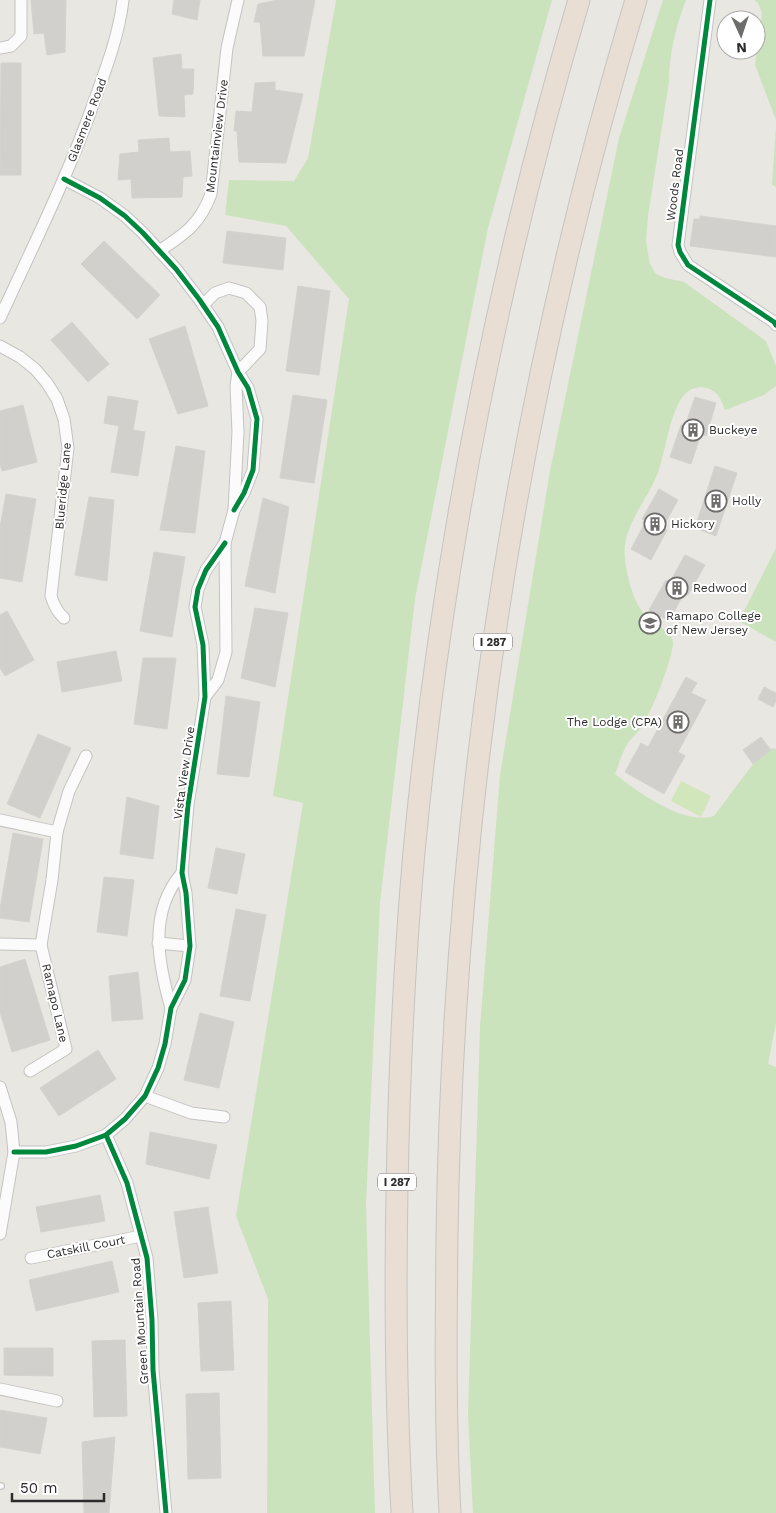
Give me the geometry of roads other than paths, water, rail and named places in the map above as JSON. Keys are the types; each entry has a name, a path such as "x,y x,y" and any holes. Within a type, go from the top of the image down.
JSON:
{"highway":[{"name":"I 287","path":"402,1513 396,1326 399,1102 408,920 425,746 452,558 488,366 530,179 579,0"},
{"name":"I 287","path":"450,1513 445,1404 451,1095 462,924 480,743 510,537 549,335 595,143 636,0"}],"street":[{"path":"0,48 11,46 21,36 21,0"},
{"name":"Glasmere Road","path":"0,318 84,131 108,65 120,23 123,0"},
{"name":"Mountainview Drive","path":"159,251 198,222 206,209 211,194 227,48 238,0"},
{"name":"Woods Road","path":"710,0 678,245 688,265 776,325"},
{"name":"Vista View Drive","path":"14,1152 46,1152 76,1146 106,1135 125,1119 145,1096 158,1068 165,1044 171,1008 185,980 190,946 186,894 182,873 188,805 205,697 203,645 195,607 198,589 206,570 224,543 234,510 244,493 253,470 257,419 248,388 238,372 218,327 204,305 159,251 125,216 100,198 64,179"},
{"path":"204,305 215,293 229,288 246,293 260,307 262,321 260,349 238,372"},
{"name":"Blueridge Lane","path":"0,346 20,357 35,369 57,399 64,419 68,448 51,596 54,606 64,618"},
{"name":"Vista View Drive","path":"234,510 238,432 236,386 238,372"},
{"name":"Vista View Drive","path":"205,697 218,680 226,652 224,543"},
{"name":"Ramapo Lane","path":"30,1071 66,1048 41,945 52,880 57,832 69,791 86,756"},
{"path":"0,820 57,832"},
{"name":"Vista View Drive","path":"171,1008 158,943 159,921 174,882 182,873"},
{"path":"158,943 190,946"},
{"path":"0,944 41,945"},
{"path":"0,1087 11,1122 14,1152 0,1234"},
{"path":"145,1096 192,1113 224,1117"},
{"name":"Green Mountain Road","path":"106,1135 126,1182 147,1258 152,1320 153,1370 166,1513"},
{"name":"Catskill Court","path":"31,1258 142,1236"},
{"path":"0,1389 57,1401"}],"place":[{"name":"Buckeye","path":"693,430"},
{"name":"Holly","path":"716,501"},
{"name":"Hickory","path":"655,524"},
{"name":"Redwood","path":"677,588"},
{"name":"Ramapo College of New Jersey","path":"650,623"},
{"name":"The Lodge (CPA)","path":"678,722"}]}
